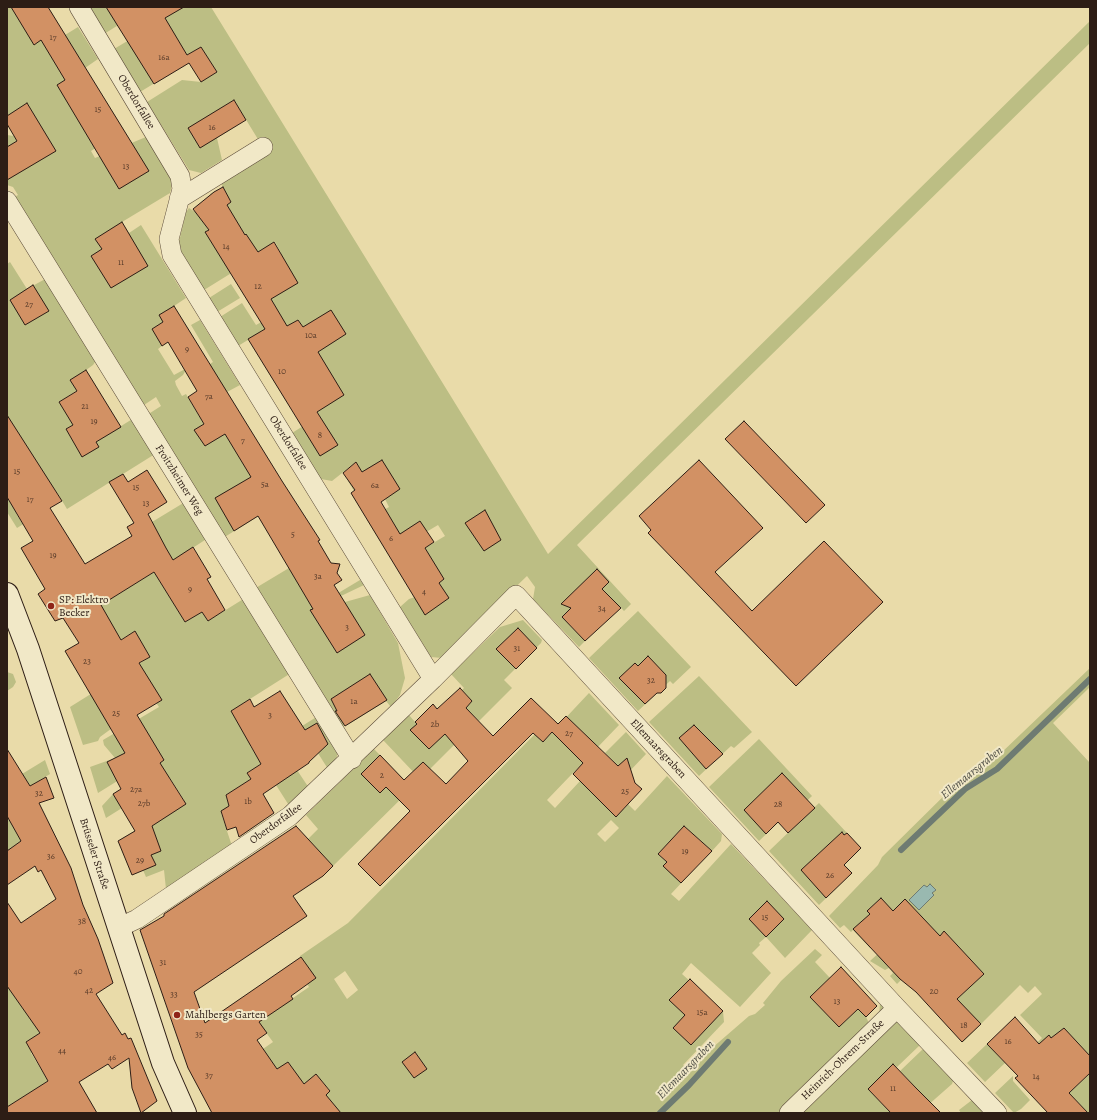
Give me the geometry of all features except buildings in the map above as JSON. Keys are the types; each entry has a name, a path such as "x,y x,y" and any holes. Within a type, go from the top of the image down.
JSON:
{"street":[{"name":"Oberdorfallee","path":"79,7 178,172 182,184 169,240 172,254 433,679"},
{"path":"179,199 263,147"},
{"name":"Froitzheimer Weg","path":"7,201 352,759"},
{"name":"Brüsseler Straße","path":"7,594 28,649 163,1064 185,1113"},
{"name":"Oberdorfallee","path":"118,928 137,919 290,816 352,759 516,595"},
{"name":"Ellemaarsgraben","path":"516,595 897,1008 998,1113"},
{"name":"Heinrich-Ohrem-Straße","path":"789,1113 897,1008"}],"green space":[{"path":"7,7 48,7 65,35 78,27 98,59 85,68 124,130 91,151 95,158 146,137 173,180 170,193 122,222 129,233 141,225 186,298 174,306 178,313 152,329 162,346 158,349 174,375 187,368 183,375 175,381 176,385 182,396 186,394 199,416 208,415 201,419 204,424 235,405 273,507 223,538 147,415 161,406 156,397 144,405 13,198 18,195 13,187 7,185 7,135 14,136 7,124"},
{"path":"88,7 211,7 548,554 1090,21 1090,43 577,545 631,604 624,611 590,576 588,593 564,619 585,641 579,647 533,599 535,587 527,576 442,658 431,657 400,607 409,599 415,597 413,555 445,536 438,525 406,544 391,558 367,520 389,507 385,499 363,512 351,493 354,491 348,481 362,472 356,462 332,481 321,479 292,433 319,416 317,412 286,401 267,370 300,350 303,328 298,320 271,337 266,329 238,346 220,317 242,303 256,325 265,320 266,292 281,253 275,242 244,261 246,264 204,290 178,246 186,212 189,208 195,212 193,209 203,201 205,203 212,197 210,194 223,187 221,183 267,154 234,100 224,106 236,126 217,138 222,160 201,173 189,170 147,102 182,80 201,82 217,72 201,47 187,55 191,61 140,92 114,49 154,25 144,9 104,34"},
{"path":"10,262 27,289 47,278 97,359 93,365 78,376 84,386 59,402 82,439 105,436 134,418 155,454 67,509 58,494 7,434 7,264"},
{"path":"231,284 240,298 217,312 209,298"},
{"path":"200,320 240,385 227,392 189,377 213,362 191,325"},
{"path":"7,497 18,511 16,513 22,523 25,523 17,528 7,512"},
{"path":"185,502 208,538 168,564 159,580 185,622 202,612 208,621 245,598 291,673 231,711 236,719 259,740 250,746 256,755 318,716 338,752 336,760 328,769 316,750 289,758 309,788 290,807 262,763 247,773 251,779 226,795 230,809 221,813 232,846 166,889 164,870 146,877 143,870 132,875 118,841 184,800 170,778 106,818 102,806 113,794 132,783 127,775 98,793 90,767 115,758 104,745 103,740 159,707 153,698 100,737 98,741 83,745 70,707 150,657 135,631 120,640 88,613 159,569 152,522"},
{"path":"294,565 315,607 360,580 364,585 341,596 345,602 370,595 398,643 405,678 400,695 391,707 386,701 349,724 346,721 341,731 254,589"},
{"path":"638,611 691,667 673,684 670,681 638,711 589,658"},
{"path":"523,620 542,640 541,643 504,680 512,688 479,721 466,708 472,701 462,690 464,688 451,674 500,627"},
{"path":"1090,668 1090,687 1053,723 1090,763 1090,1063 1033,1050 1011,1070 1010,1068 1042,1038 1020,1015 1042,994 1035,986 1028,993 1020,985 963,1042 945,1023 919,962 897,984 890,976 893,973 889,968 885,970 870,961 920,915 905,899 893,911 901,919 870,948 853,930 851,932 844,925 840,928 829,916 878,865 882,857 958,782 999,755"},
{"path":"7,672 13,674 16,682 13,687 7,691 8,687"},
{"path":"699,676 752,732 734,748 731,746 699,776 649,722"},
{"path":"589,693 619,725 547,800 555,808 580,781 624,809 628,804 635,811 667,776 722,834 721,841 712,851 684,826 658,854 685,879 671,894 679,901 731,844 812,930 785,958 766,937 759,943 760,945 752,953 771,973 740,1007 691,963 682,974 723,1011 724,1022 683,1065 689,1071 704,1055 749,1016 755,1014 765,1005 763,1003 781,981 815,949 822,955 815,962 830,978 810,997 839,1027 858,1009 866,1017 870,1025 879,1016 880,1003 920,1045 897,1067 893,1064 868,1089 891,1113 302,1113 329,1089 321,1080 302,1096 250,1058 273,1042 253,1015 293,998 309,987 307,984 315,978 300,956 348,923 535,734 543,742","holes":["611,820 619,828 605,842 597,834","345,971 358,990 347,999 334,979"]},
{"path":"433,704 463,736 420,779 383,740 409,715 415,722"},
{"path":"626,732 646,754 627,774 605,753"},
{"path":"759,739 812,796 794,813 791,810 759,841 709,787"},
{"path":"374,749 412,788 333,866 308,839 318,829 306,815"},
{"path":"45,760 50,774 30,786 22,774"},
{"path":"819,803 847,833 830,849 852,873 819,905 769,851"},
{"path":"7,812 35,831 7,862"},
{"path":"7,985 31,1020 36,1017 45,1030 26,1042 30,1048 45,1045 31,1053 48,1081 7,1107"},
{"path":"987,1044 1005,1063 985,1082 967,1063"},
{"path":"923,1049 953,1081 952,1084 927,1106 926,1098 900,1071"},
{"path":"1090,1073 1090,1113 1088,1113 1069,1093"},
{"path":"1013,1076 1013,1081 1030,1100 1021,1109 1014,1113 995,1093"},
{"path":"972,1100 983,1113 961,1113 959,1110"}],"water":[{"path":"930,884 936,890 932,893 934,895 919,910 909,900 924,885 927,887"}],"waterway":[{"name":"Ellemaarsgraben","path":"901,850 965,789 997,769 1090,679"},
{"name":"Ellemaarsgraben","path":"660,1113 689,1085 728,1042"}],"place":[{"name":"SP: Elektro Becker","path":"51,606"},
{"name":"Mahlbergs Garten","path":"177,1015"}]}
